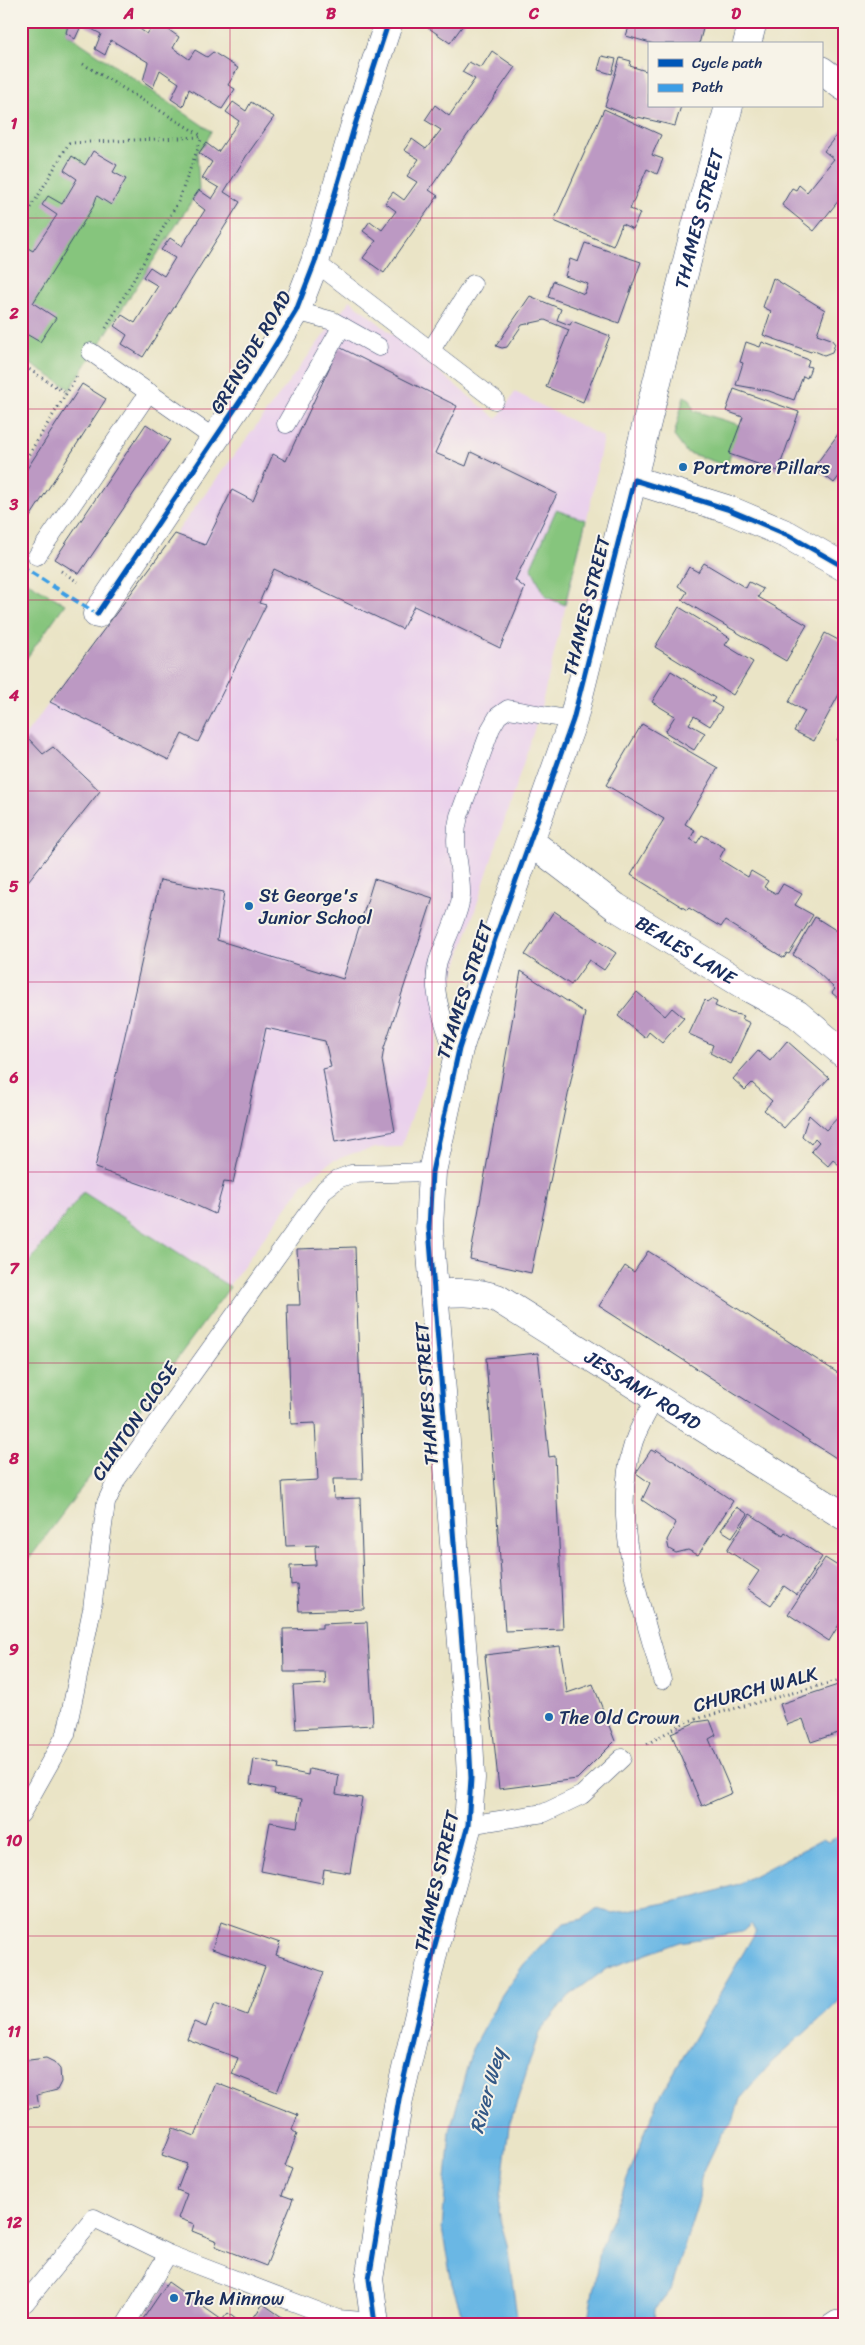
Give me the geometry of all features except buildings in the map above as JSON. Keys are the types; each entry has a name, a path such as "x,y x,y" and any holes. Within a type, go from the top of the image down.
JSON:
{"street":[{"name":"GRENSIDE ROAD","path":"102,607 215,439 296,310 315,262 356,120 389,21"},
{"path":"822,71 844,88"},
{"name":"THAMES STREET","path":"374,2323 369,2279 399,2098 468,1825 471,1778 468,1718 429,1228 432,1172 455,1061 495,939 573,720 694,233 729,108"},
{"path":"634,480 727,509 788,535 844,567"},
{"name":"BEALES LANE","path":"530,842 616,907 747,987 797,1014 844,1054"},
{"name":"JESSAMY ROAD","path":"434,1294 465,1291 497,1298 656,1396 844,1516"}],"lane":[{"path":"315,262 495,400"},
{"path":"431,350 473,284"},
{"path":"296,310 342,326 379,347"},
{"path":"286,424 342,326"},
{"path":"91,352 215,439"},
{"path":"37,556 149,392"},
{"path":"455,1061 435,985 438,961 461,898 461,873 455,850 455,831 459,816 491,728 498,716 508,709 573,720"},
{"name":"CLINTON CLOSE","path":"21,1814 66,1734 92,1609 106,1502 117,1479 326,1188 338,1179 350,1174 432,1172"},
{"path":"656,1396 634,1440 626,1495 626,1518 631,1565 662,1680"},
{"path":"468,1825 544,1814 582,1795 622,1758"},
{"path":"25,2303 94,2218 168,2254 338,2319 374,2323"},
{"path":"126,2324 168,2254"},
{"path":"830,2324 836,2320 844,2319"}],"path":[{"path":"83,64 202,137"},
{"path":"21,225 69,143 202,137"},
{"path":"21,467 67,394 178,202 202,137"},
{"path":"21,364 67,394"},
{"path":"37,556 102,607"}],"shaded area":[{"name":"St George's Junior School","path":"350,300 497,419 515,392 603,437 591,502 539,715 456,968 423,1085 401,1147 376,1148 332,1161 304,1183 21,1570 21,741"}],"green space":[{"path":"21,21 69,21 66,33 211,131 206,143 197,152 199,190 67,394 70,389 21,358"},
{"path":"684,396 690,399 694,411 740,425 727,466 686,452 674,436"},
{"path":"556,510 586,520 565,605 546,597 531,567"},
{"path":"21,578 65,604 21,666"},
{"path":"83,1192 230,1287 21,1570 21,1273"}],"water":[{"name":"River Wey","path":"844,1833 844,1996 772,2062 740,2099 733,2121 721,2135 701,2177 699,2199 671,2290 655,2310 654,2324 587,2324 601,2246 658,2100 756,1931 751,1924 742,1932 680,1942 606,1969 569,1996 539,2033 509,2126 498,2213 507,2244 518,2324 465,2324 452,2284 442,2229 450,2131 472,2049 501,1996 524,1964 564,1923 583,1919 596,1909 613,1913 697,1897 738,1884 823,1839 828,1842"}],"marked path":[{"path":"21,566 97,614"}],"cycle path":[{"path":"97,614 249,388 296,311 315,262 354,128 389,21"},
{"path":"375,2324 369,2279 399,2099 435,1945 468,1825 471,1778 468,1719 429,1228 432,1172 459,1049 495,939 573,720 634,480 727,509 788,535 844,567"}],"place":[{"name":"Portmore Pillars","path":"683,467"},
{"name":"St George's Junior School","path":"249,906"},
{"name":"The Old Crown","path":"549,1717"},
{"name":"The Minnow","path":"174,2298"}]}
